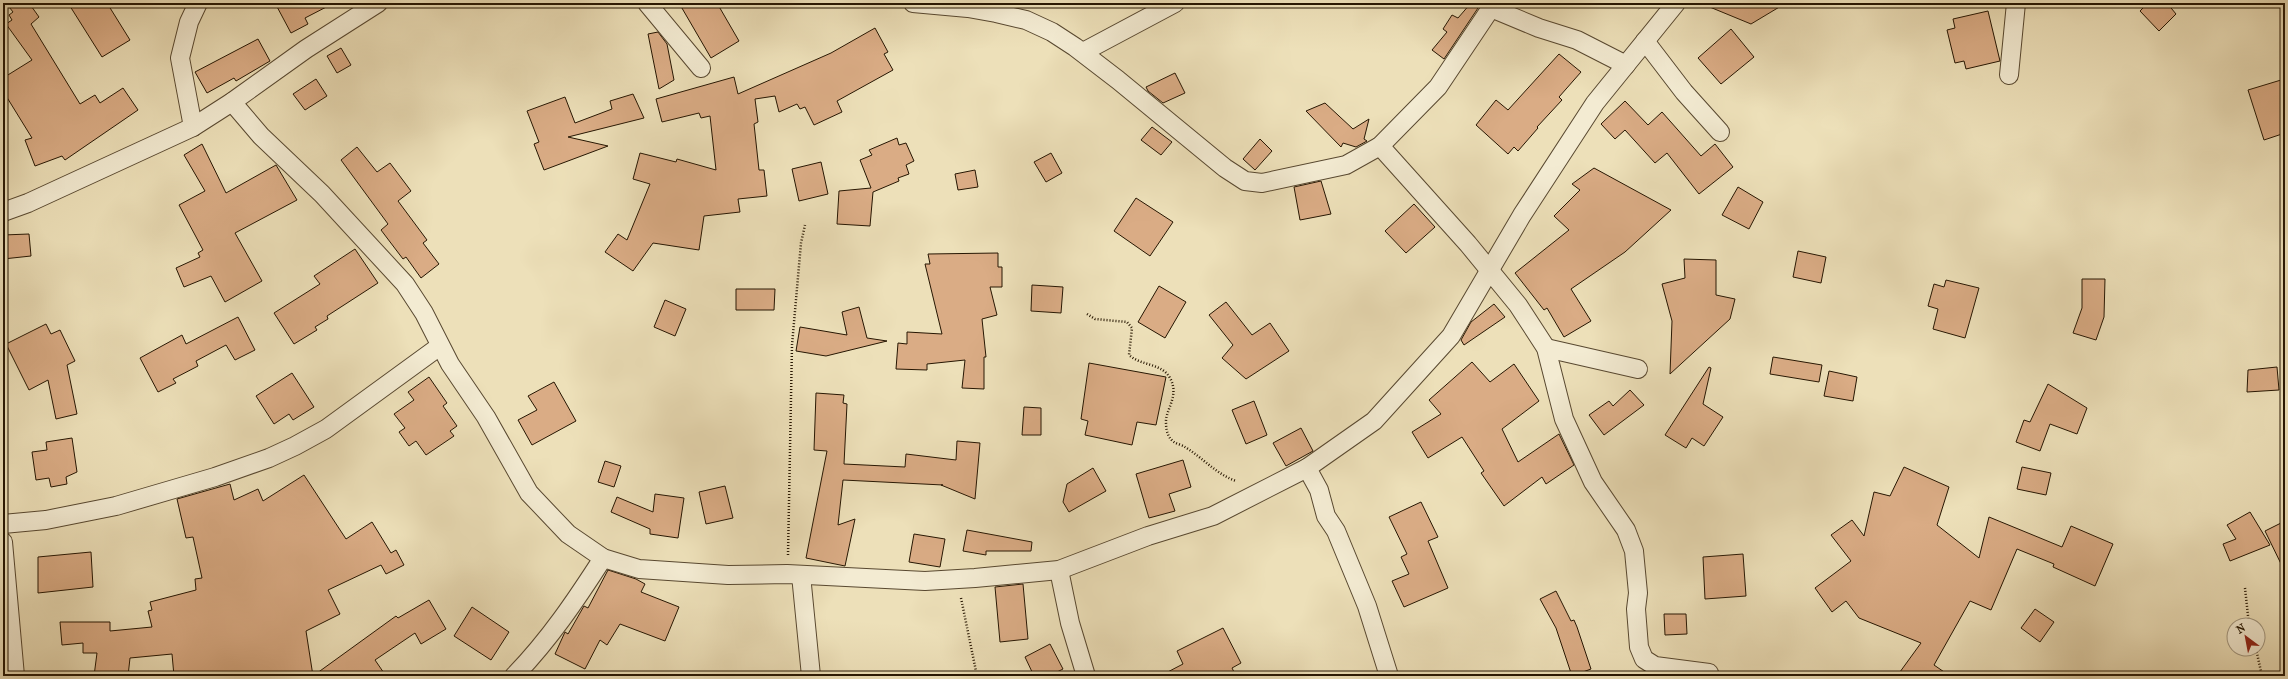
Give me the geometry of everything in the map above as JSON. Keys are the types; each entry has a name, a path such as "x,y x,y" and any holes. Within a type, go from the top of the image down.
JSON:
{"street":[{"path":"193,127 180,58 189,22 198,3"},
{"path":"3,212 28,203 193,127 232,102 306,48 378,3"},
{"path":"647,3 701,68"},
{"path":"913,3 968,8 1026,20 1052,32 1083,52 1164,116 1205,153 1245,181 1262,183 1322,171 1346,164 1380,146 1438,87 1492,6 1539,28 1577,40 1626,65"},
{"path":"1083,52 1175,3"},
{"path":"232,102 261,136 322,194 382,257 405,284 440,346 486,417 529,493 568,534 603,558 639,569 728,575 794,574 925,580 957,578 1059,570 1148,536 1213,516 1261,490 1307,468 1374,421 1403,391 1451,336 1522,215 1595,103 1676,3"},
{"path":"2009,75 2016,3"},
{"path":"1645,41 1684,92 1720,132"},
{"path":"1380,146 1468,244 1518,305 1546,348 1564,419 1593,482 1626,530 1634,551 1638,593 1636,609 1639,647 1644,659 1655,666 1709,673"},
{"path":"3,524 46,520 116,506 214,477 269,458 326,429 440,346"},
{"path":"1546,348 1638,369"},
{"path":"1307,468 1319,490 1326,516 1336,532 1367,606 1390,676"},
{"path":"3,542 15,676"},
{"path":"514,676 537,652 564,618 603,558"},
{"path":"1059,570 1070,623 1086,676"},
{"path":"794,574 811,676"}],"path":[{"path":"794,574 792,344 801,243 805,225"},
{"path":"1087,314 1095,319 1127,322 1132,328 1129,354 1135,361 1162,369 1170,378 1173,387 1172,405 1166,421 1167,432 1173,442 1186,447 1206,464 1232,479 1261,490"},
{"path":"957,578 977,676"},
{"path":"2245,588 2249,617"},
{"path":"2258,657 2262,676"}],"building":[{"path":"6,3 29,3 39,17 31,24 80,104 95,95 100,103 123,88 138,110 65,160 62,156 35,166 25,140 32,138 3,91 3,78 32,60 6,24 12,20 9,15 13,12"},
{"path":"68,3 107,3 130,40 102,57"},
{"path":"275,3 334,3 305,18 308,24 291,33"},
{"path":"679,3 717,3 739,41 711,58"},
{"path":"1471,3 1478,8 1444,59 1432,50 1447,32 1443,29 1452,15 1458,18"},
{"path":"1700,3 1786,3 1751,24"},
{"path":"2148,3 2167,3 2176,14 2159,31 2140,11"},
{"path":"1988,11 2000,61 1966,69 1964,61 1955,63 1947,30 1955,28 1953,19"},
{"path":"875,28 888,52 884,54 893,70 837,101 842,112 814,125 805,107 800,109 797,104 779,112 775,96 755,99 758,122 754,124 759,170 764,170 767,196 738,199 740,212 704,216 699,250 653,243 633,271 605,252 618,234 627,240 650,184 633,179 640,153 676,162 677,159 716,170 710,116 701,118 699,113 662,122 656,99 734,77 738,94 831,53"},
{"path":"1731,29 1754,57 1721,84 1698,58"},
{"path":"658,32 667,44 674,80 659,89 648,34"},
{"path":"258,39 270,61 236,81 234,78 207,93 195,72"},
{"path":"341,48 351,65 337,73 327,56"},
{"path":"1559,54 1581,72 1559,97 1562,100 1537,127 1538,128 1518,151 1514,147 1508,154 1476,125 1496,100 1508,110"},
{"path":"1175,73 1185,93 1163,103 1148,91 1146,87"},
{"path":"316,79 327,96 305,110 293,94"},
{"path":"2281,80 2285,92 2285,133 2264,140 2248,90"},
{"path":"633,94 644,118 568,137 608,146 544,170 534,144 539,142 527,111 565,97 575,123 612,109 610,101"},
{"path":"1625,101 1648,125 1662,112 1701,156 1715,144 1733,167 1699,194 1667,153 1655,163 1625,130 1615,139 1601,124"},
{"path":"1325,103 1353,129 1369,119 1364,139 1367,141 1356,147 1343,143 1341,147 1306,111"},
{"path":"1152,127 1172,142 1161,155 1141,140"},
{"path":"897,138 899,145 906,143 914,161 906,165 909,174 898,178 899,181 873,192 870,226 837,224 839,191 871,188 860,160 872,155 869,150"},
{"path":"1260,139 1272,151 1255,170 1243,159"},
{"path":"202,144 226,193 276,165 297,200 235,233 262,281 225,302 211,276 184,287 176,268 200,257 198,253 203,250 179,205 205,191 184,155"},
{"path":"357,147 377,172 390,163 411,191 398,201 427,240 423,243 439,264 421,278 406,257 403,259 381,230 388,224 341,160"},
{"path":"1051,153 1062,173 1046,182 1034,162"},
{"path":"821,162 828,194 799,201 792,169"},
{"path":"1594,168 1671,210 1625,252 1571,289 1591,321 1564,337 1547,308 1544,310 1515,273 1569,230 1554,216 1580,190 1572,184"},
{"path":"975,170 978,187 958,190 955,174"},
{"path":"1321,181 1331,214 1300,220 1294,187"},
{"path":"1738,187 1763,202 1749,229 1722,215"},
{"path":"1136,198 1173,222 1150,256 1114,231"},
{"path":"1414,204 1435,227 1406,253 1385,231"},
{"path":"29,234 31,256 3,259 3,235"},
{"path":"355,249 378,283 327,316 328,319 315,327 317,330 294,344 274,313 320,284 314,276"},
{"path":"1798,251 1826,257 1821,283 1793,277"},
{"path":"998,253 998,267 1002,267 1002,287 990,287 997,315 982,319 986,357 984,357 984,389 962,388 965,360 927,364 927,370 896,369 898,343 907,344 907,332 942,334 925,264 930,264 928,254"},
{"path":"1684,259 1716,260 1716,295 1735,299 1730,319 1670,374 1672,321 1662,284 1685,278"},
{"path":"2082,279 2105,279 2104,317 2096,340 2073,333 2082,308"},
{"path":"1946,280 1979,288 1965,338 1933,329 1938,309 1928,306 1934,284 1944,287"},
{"path":"1032,285 1063,287 1061,313 1031,311"},
{"path":"1159,286 1186,302 1165,338 1138,322"},
{"path":"736,289 775,289 774,310 736,310"},
{"path":"665,300 686,309 675,336 654,327"},
{"path":"1226,302 1252,335 1270,323 1289,351 1246,379 1222,358 1233,345 1209,315"},
{"path":"1494,304 1505,317 1464,345 1461,340 1471,322"},
{"path":"859,307 867,338 887,341 826,356 796,351 800,327 847,335 842,312"},
{"path":"238,317 255,350 235,360 226,345 196,361 198,366 173,379 176,383 158,392 140,358 182,335 186,344"},
{"path":"46,324 51,334 60,330 75,361 67,365 77,414 56,419 48,380 29,390 6,344"},
{"path":"1773,357 1822,365 1819,382 1770,374"},
{"path":"1472,362 1490,382 1514,364 1539,401 1502,429 1518,462 1559,434 1574,465 1546,484 1542,477 1504,506 1481,473 1484,471 1462,437 1428,458 1412,432 1441,414 1429,400"},
{"path":"1089,363 1166,377 1156,425 1137,422 1132,445 1085,435 1088,421 1081,419"},
{"path":"1709,367 1711,368 1703,404 1723,417 1704,446 1692,438 1686,448 1665,435"},
{"path":"2277,367 2279,390 2247,392 2248,370"},
{"path":"1829,371 1857,377 1853,401 1824,396"},
{"path":"292,373 314,407 293,420 289,414 274,424 256,396"},
{"path":"429,377 447,403 443,406 457,426 450,431 454,436 426,455 416,441 409,446 399,432 405,428 394,414 414,400 408,392"},
{"path":"554,382 576,421 532,445 518,420 537,410 528,396"},
{"path":"2048,384 2087,408 2077,434 2050,424 2040,451 2016,442 2024,420 2030,422"},
{"path":"1630,390 1644,405 1604,435 1589,415 1609,401 1613,406"},
{"path":"816,393 844,395 843,403 847,404 844,464 905,467 906,454 956,460 957,441 980,443 975,499 941,485 943,485 843,480 838,525 855,519 845,566 806,558 827,451 814,450"},
{"path":"1254,401 1267,435 1246,444 1232,410"},
{"path":"1024,407 1041,408 1041,435 1022,435"},
{"path":"1301,428 1313,451 1286,466 1273,443"},
{"path":"72,438 77,472 66,477 67,484 51,487 49,478 36,480 32,452 47,450 46,442"},
{"path":"1183,460 1191,487 1169,494 1175,511 1149,518 1136,474"},
{"path":"605,461 621,466 614,487 598,482"},
{"path":"1904,467 1949,487 1937,525 1979,558 1989,517 2062,547 2071,526 2113,544 2095,586 2053,567 2054,564 2017,549 1991,610 1970,601 1934,665 1950,676 1897,676 1921,643 1859,618 1846,601 1832,612 1815,588 1851,561 1831,535 1852,520 1864,536 1874,492 1890,496"},
{"path":"2022,467 2051,473 2046,495 2017,489"},
{"path":"1093,468 1106,491 1069,512 1063,502 1067,484"},
{"path":"304,475 346,539 372,522 391,553 396,550 404,565 386,574 381,565 328,590 340,614 306,631 313,676 174,676 172,654 130,658 128,676 94,676 97,653 83,653 83,643 62,645 60,622 110,622 110,631 152,627 148,611 152,610 150,602 196,590 195,579 202,578 193,537 186,538 177,499 230,484 234,500 258,489 263,501"},
{"path":"725,486 733,518 706,524 699,492"},
{"path":"655,494 684,498 678,538 650,534 650,529 611,512 617,497 653,512"},
{"path":"1421,502 1438,537 1428,541 1448,588 1404,607 1392,581 1409,574 1401,557 1407,554 1389,517"},
{"path":"2250,512 2270,545 2230,561 2223,544 2236,539 2227,525"},
{"path":"2285,521 2285,572 2265,531"},
{"path":"967,530 1032,542 1031,551 986,551 986,555 963,551"},
{"path":"914,534 945,539 940,567 909,562"},
{"path":"91,552 93,587 38,593 38,557"},
{"path":"1743,554 1746,596 1705,599 1703,557"},
{"path":"608,570 636,579 645,584 641,592 679,607 665,641 620,624 607,645 600,640 585,669 555,654 565,632 568,634 584,606 588,608"},
{"path":"1023,584 1028,639 1000,642 995,587"},
{"path":"1556,591 1571,621 1574,620 1591,669 1572,676 1556,628 1540,599"},
{"path":"429,600 446,629 421,644 415,633 375,660 386,676 313,676 396,616 398,618"},
{"path":"472,607 509,632 491,660 454,636"},
{"path":"2035,609 2054,622 2040,642 2021,628"},
{"path":"1664,614 1686,614 1687,634 1665,635"},
{"path":"1223,628 1241,663 1232,668 1236,676 1160,676 1183,664 1177,651"},
{"path":"1050,644 1063,669 1049,676 1034,676 1025,657"}]}
